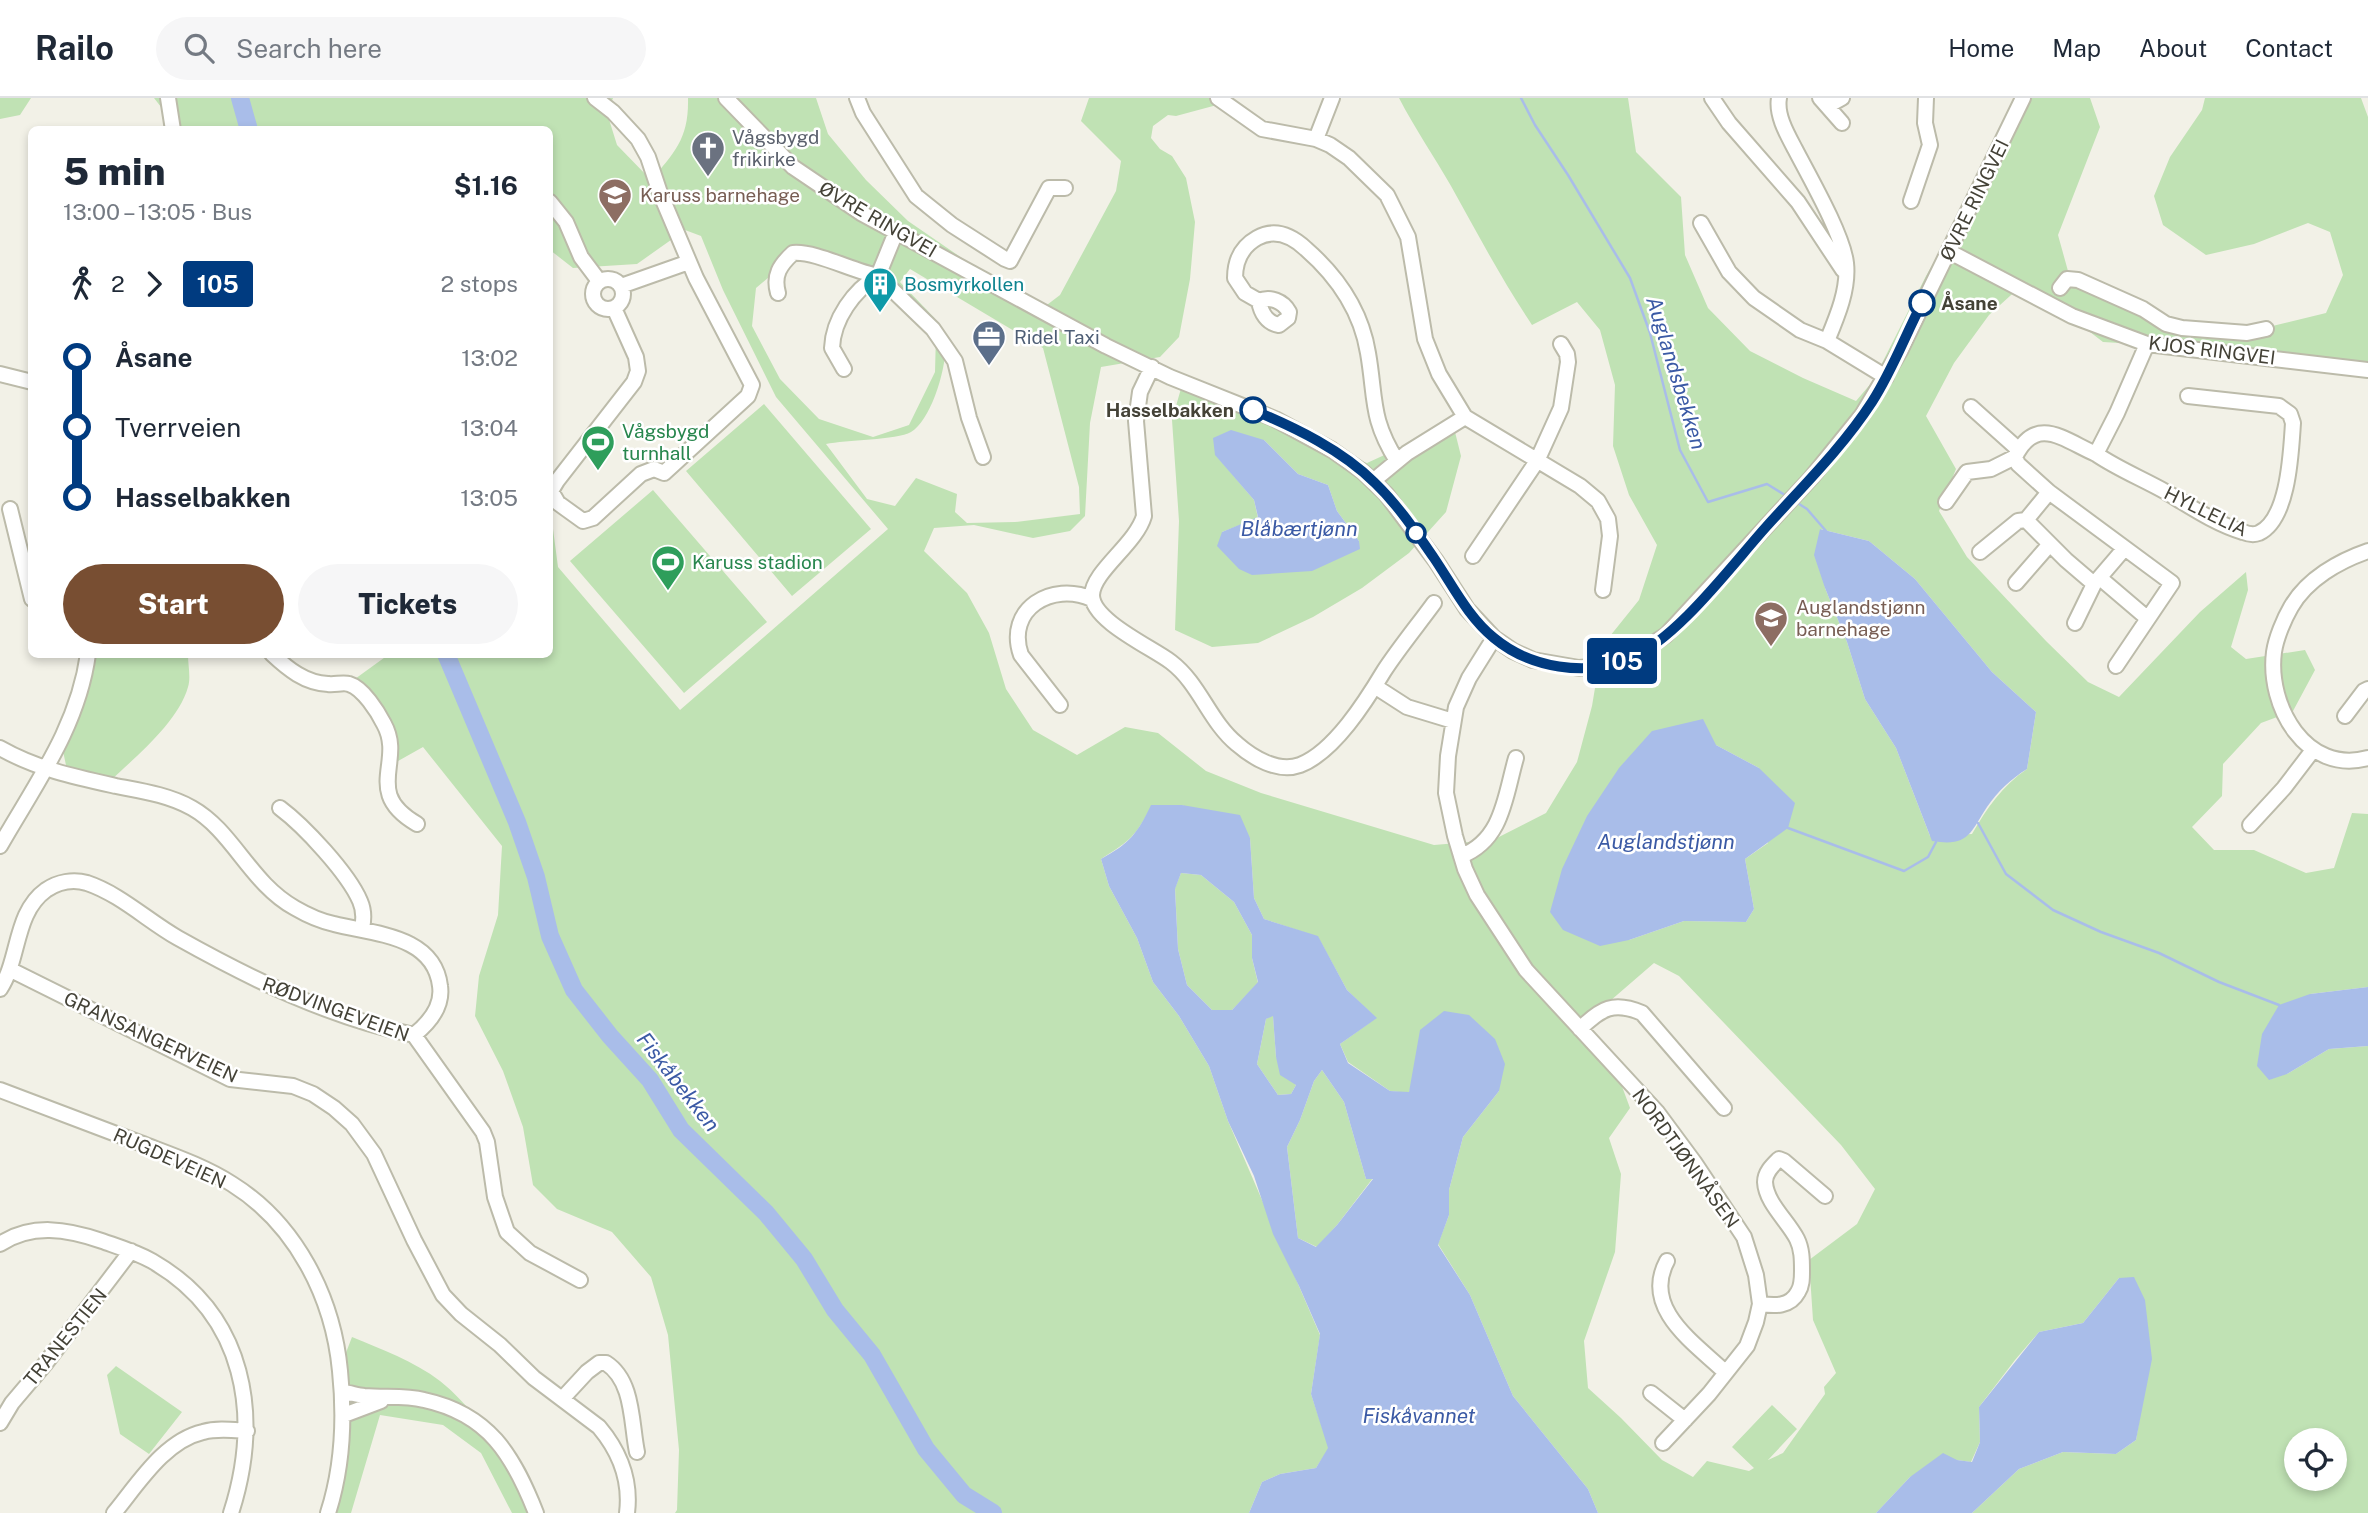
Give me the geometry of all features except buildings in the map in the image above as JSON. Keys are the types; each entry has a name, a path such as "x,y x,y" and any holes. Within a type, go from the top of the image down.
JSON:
{"street":[{"path":"168,98 172,126"},
{"path":"553,494 558,503 583,521 593,518 641,474 654,469 664,473 748,396 752,385 689,262 638,139 614,111 595,98"},
{"name":"ØVRE RINGVEI","path":"726,98 793,167 827,192 1062,323 1152,367 1294,429 1332,450 1373,481 1401,512 1467,609 1494,638 1523,656 1558,666 1591,668 1628,660 1652,646 1678,625 1811,478 1862,415 1886,377 2024,98"},
{"path":"857,98 863,113 916,196 952,225 1005,259 1010,261 1049,188 1065,188"},
{"path":"1218,98 1262,129 1316,139 1349,158 1369,176 1394,206 1411,249 1425,339 1440,374 1465,417 1580,486 1598,502 1604,510 1610,536 1603,590"},
{"path":"1316,139 1332,98"},
{"path":"1712,98 1729,123 1798,202 1846,274"},
{"path":"1779,98 1778,108 1790,139 1843,249 1846,274 1842,299 1826,341"},
{"path":"1822,100 1832,103 1842,98"},
{"path":"1911,201 1930,145 1925,123 1926,98"},
{"path":"1822,100 1842,123"},
{"path":"553,206 566,222 581,257 598,281"},
{"path":"1700,223 1729,272 1754,298 1800,330 1826,341 1886,377"},
{"path":"844,369 832,348 836,326 853,299 868,282 878,276 897,232"},
{"path":"1258,301 1240,288 1235,278 1235,269 1242,251 1259,237 1281,234 1292,238 1329,270 1358,314 1368,352 1377,422 1397,461"},
{"name":"KJOS RINGVEI","path":"1950,251 2072,316 2147,344 2368,370"},
{"path":"778,293 777,272 793,253 806,254 863,274 878,276 933,330 950,353 957,368 983,457"},
{"path":"621,286 689,262"},
{"path":"613,279 621,286 621,301 614,308 604,309 593,299 593,289 598,281 613,279"},
{"name":"KJOS RINGVEI","path":"2060,288 2067,279 2078,280 2143,309 2166,324 2182,328 2247,333 2266,329"},
{"path":"553,488 636,377 636,357 614,308"},
{"path":"1473,556 1537,461 1558,416 1567,362 1567,354 1561,344"},
{"path":"2096,454 2118,414 2147,344"},
{"path":"1152,367 1140,392 1136,421 1144,516 1141,528 1103,573 1093,589 1092,598 1096,607 1113,624 1132,639 1169,660 1184,673 1229,737 1250,754 1272,765 1298,766 1308,761 1342,731 1434,603"},
{"path":"0,374 28,381"},
{"name":"HYLLELIA","path":"1946,502 1967,472 1991,469 2017,453 2028,438 2049,433 2096,454 2217,521 2242,532 2260,533 2276,511 2287,484 2293,423 2290,414 2279,406 2188,396"},
{"path":"1971,407 2017,453 2018,464 2049,492 2172,583 2116,666"},
{"path":"1373,481 1438,432 1465,417"},
{"path":"1980,552 2018,521 2026,520 2049,492"},
{"path":"10,509 28,583"},
{"path":"2026,520 2050,544 2147,618"},
{"path":"2016,583 2050,544"},
{"path":"2075,623 2097,581 2124,549"},
{"path":"2368,551 2328,570 2309,585 2289,609 2276,644 2275,681 2285,717 2313,750 2341,760 2368,758"},
{"path":"1060,705 1021,655 1019,627 1035,603 1054,594 1076,593 1092,598"},
{"name":"NORDTJØNNÅSEN","path":"1494,638 1464,689 1453,721 1446,793 1461,856 1477,895 1526,970 1657,1112 1714,1191 1748,1245 1756,1275 1760,1304 1747,1346 1663,1443"},
{"path":"0,846 45,769 75,710 87,658"},
{"path":"277,658 305,679 329,684 348,684 362,694 388,732 389,796 402,814 417,824"},
{"path":"1376,687 1407,707 1453,721"},
{"path":"2345,716 2368,689"},
{"path":"0,748 45,769 162,795 183,803 212,823 255,875 279,897 320,920 362,928 421,950 436,968 441,992 439,1005 428,1023 414,1035"},
{"path":"2250,825 2284,788 2313,750"},
{"path":"1461,856 1483,845 1496,828 1516,758"},
{"path":"280,808 301,825 348,881 361,902 364,914 362,928"},
{"name":"RØDVINGEVEIEN","path":"0,989 11,970 23,924 37,897 58,883 84,882 241,974 360,1021 414,1035 483,1132 487,1142 491,1181 507,1232 530,1253 580,1280"},
{"name":"GRANSANGERVEIEN","path":"11,970 230,1079 293,1086 313,1094 334,1108 352,1124 374,1154 443,1295 534,1378 599,1427 618,1456 628,1492 627,1513"},
{"path":"1580,1028 1600,1012 1615,1006 1642,1013 1724,1108"},
{"name":"RUGDEVEIEN","path":"0,1090 210,1172 232,1184 263,1207 297,1247 316,1283 334,1332 343,1392 340,1465 328,1513"},
{"path":"1760,1304 1776,1306 1790,1302 1800,1289 1802,1278 1801,1250 1767,1191 1767,1172 1779,1159 1784,1161 1825,1196"},
{"path":"0,1244 19,1233 43,1230 92,1238 152,1261 202,1301 223,1334 238,1367 247,1431 239,1483 231,1513"},
{"name":"TRANESTIEN","path":"0,1423 12,1403 46,1364 131,1251"},
{"path":"1667,1261 1660,1275 1660,1284 1670,1318 1692,1343 1725,1372"},
{"path":"562,1399 593,1366 606,1363 620,1381 630,1405 637,1452"},
{"path":"343,1392 422,1399 465,1415 490,1432 513,1463 536,1513"},
{"path":"1651,1393 1685,1420"},
{"path":"344,1415 372,1403 393,1398"},
{"path":"114,1513 154,1465 183,1440 211,1430 247,1431"}],"green space":[{"path":"0,98 31,98 20,115 0,119"},
{"path":"154,98 613,98 607,113 617,145 651,180 679,144 686,124 688,98 816,98 828,134 866,180 908,221 1039,311 1060,295 1116,191 1121,161 1081,121 1089,98 1223,98 1228,102 1176,116 1168,115 1153,126 1151,138 1160,149 1172,156 1186,178 1195,222 1190,279 1179,337 1160,357 1101,367 1090,423 1085,516 1070,531 1033,538 974,525 934,528 924,551 967,593 989,633 1006,689 1033,730 1077,755 1125,727 1158,733 1206,771 1261,793 1434,845 1493,840 1546,813 1577,762 1592,706 1602,646 1639,600 1657,545 1629,495 1613,446 1615,385 1600,330 1577,302 1532,325 1399,98 1628,98 1636,152 1681,197 1685,255 1708,308 1750,351 1856,401 1873,381 1926,276 1985,173 2023,98 2090,98 2100,127 2058,235 2068,271 2122,300 2235,335 2326,313 2343,275 2330,232 2308,223 2254,244 2206,255 2163,225 2154,196 2170,157 2202,110 2205,98 2361,98 2368,117 2368,370 2220,349 2103,342 2055,305 2021,286 1989,315 1954,363 1926,416 1956,469 1939,511 1967,557 2088,682 2119,697 2200,612 2246,572 2248,590 2231,647 2246,659 2305,650 2315,670 2293,711 2261,723 2223,764 2222,796 2192,827 2214,850 2254,850 2306,873 2334,868 2352,813 2368,814 2368,987 2310,994 2287,1074 2329,1049 2368,1046 2368,1513 1972,1513 2019,1469 2063,1452 2116,1454 2136,1440 2140,1416 2119,1278 2083,1323 2039,1332 2015,1360 1979,1407 1980,1442 1971,1462 1957,1460 1910,1477 1876,1513 1598,1513 1588,1489 1513,1396 1470,1295 1438,1244 1449,1215 1449,1190 1463,1137 1499,1091 1414,1074 1409,1093 1390,1091 1348,1062 1340,1044 1376,1018 1347,990 1318,937 1264,919 1254,898 1250,838 1182,805 1152,805 1131,837 1101,859 1109,886 1137,938 1153,982 1179,1016 1209,1066 1228,1121 1320,1335 1311,1394 1329,1448 1316,1468 1280,1474 1262,1482 1249,1513 675,1513 679,1450 668,1335 651,1277 612,1232 557,1209 533,1185 523,1127 503,1071 475,1016 479,976 498,915 502,846 423,747 391,765 376,705 348,684 384,658 553,658 553,529 558,567 680,710 888,529 776,397 723,290 701,236 685,230 637,264 573,268 553,252 553,126 164,126 161,107","holes":["789,260 832,263 889,291 936,334 935,372 909,425 873,437 819,419 780,379 752,326 756,288","910,269 1043,348 1079,487 1080,514 1015,522 967,523 955,512 957,494 916,478 895,506 867,499 826,444 904,435 919,425 927,414 943,368 945,339 943,329 900,282","1820,529 1869,541 1915,579 1992,672 2036,712 2027,769 1996,798 1972,834 1930,836 1896,748 1865,699 1847,642 1825,588","1716,745 1759,768 1768,843 1745,859 1754,909 1746,922 1684,921 1629,940","1654,963 1679,976 1841,1145 1875,1189 1857,1224 1809,1260 1813,1320 1836,1373 1824,1387 1825,1394 1783,1453 1768,1460 1797,1429 1772,1405 1732,1447 1754,1468 1749,1471 1707,1461 1693,1477 1662,1460 1588,1388 1584,1341 1615,1252 1621,1174 1609,1138 1630,1108 1620,1081 1582,1035 1610,1001"]},
{"path":"1182,385 1219,388 1269,414 1319,446 1367,463 1415,441 1454,428 1461,456 1446,512 1409,553 1362,588 1313,617 1258,643 1212,647 1175,630 1179,521 1172,420","holes":["1264,440 1298,474 1328,485 1337,511 1359,541 1222,532 1258,518 1254,500 1215,454"]},
{"path":"764,404 871,529 792,596 686,471"},
{"name":"Karuss stadion","path":"653,490 767,622 684,693 570,561"},
{"path":"84,658 188,658 189,683 175,714 154,739 108,783 67,770 63,751"},
{"path":"1181,873 1201,875 1234,902 1252,935 1252,958 1258,983 1232,1010 1212,1010 1187,985 1178,949 1175,888"},
{"path":"1273,1015 1276,1057 1296,1085 1291,1094 1278,1095 1257,1064 1266,1019"},
{"path":"1322,1070 1344,1102 1366,1179 1373,1178 1317,1247 1298,1238 1287,1147 1314,1081"},
{"path":"352,1337 419,1367 455,1394 493,1442 535,1513 512,1513 481,1453 443,1425 380,1415 351,1513 331,1513 342,1363"},
{"path":"116,1366 182,1412 149,1454 120,1434 107,1375"}],"water":[{"name":"Blåbærtjønn","path":"1231,430 1264,440 1298,474 1328,485 1337,511 1359,541 1360,549 1312,571 1252,575 1239,569 1217,546 1222,532 1258,517 1254,500 1215,455 1213,438"},
{"path":"1820,529 1869,541 1915,579 1992,672 2036,712 2027,769 2000,791 1972,831 1961,840 1932,841 1896,748 1865,699 1814,555"},
{"name":"Auglandstjønn","path":"1703,719 1716,745 1759,768 1795,803 1788,828 1745,859 1754,909 1746,922 1684,921 1629,940 1600,946 1563,930 1550,912 1562,869 1587,816 1619,768 1652,731"},
{"name":"Fiskåvannet","path":"1151,805 1182,805 1240,815 1250,838 1254,898 1264,919 1318,936 1347,990 1377,1018 1340,1044 1348,1063 1390,1091 1409,1092 1420,1030 1444,1011 1469,1015 1495,1039 1505,1064 1499,1091 1463,1137 1449,1190 1449,1215 1438,1245 1470,1295 1513,1396 1588,1489 1598,1513 1249,1513 1262,1482 1280,1474 1316,1468 1328,1448 1311,1394 1320,1334 1273,1234 1254,1176 1228,1121 1209,1066 1179,1016 1153,982 1137,938 1109,886 1101,859 1126,843","holes":["1181,873 1201,875 1234,902 1252,935 1252,958 1258,982 1232,1010 1212,1010 1187,985 1178,949 1175,889","1273,1016 1280,1075 1296,1085 1291,1094 1278,1095 1257,1064 1266,1019","1322,1070 1344,1102 1366,1179 1373,1179 1316,1247 1298,1238 1287,1147 1314,1081"]},
{"path":"2368,987 2368,1046 2329,1049 2287,1074 2269,1080 2257,1066 2262,1034 2279,1005 2310,994"},
{"path":"2134,1277 2145,1300 2152,1359 2136,1440 2116,1454 2063,1452 2019,1469 1972,1513 1876,1513 1910,1477 1943,1453 1957,1460 1972,1462 1980,1442 1979,1407 2039,1332 2083,1323 2119,1278"}],"waterway":[{"name":"Fiskåbekken","path":"240,98 248,126"},
{"name":"Auglandsbekken","path":"1521,98 1630,278 1650,333 1680,450 1708,502 1767,484 1788,497"},
{"name":"Auglandsbekken","path":"1796,502 1807,509 1826,531"},
{"name":"Fiskåbekken","path":"448,658 517,822 536,877 550,936 574,990 610,1036 650,1080 681,1130 766,1213 804,1259 835,1310 872,1355 926,1449 964,1495 993,1513"},
{"path":"1978,823 2006,874 2053,910 2279,1005"},
{"path":"1788,828 1904,871 1928,857 1936,842"}],"bus line":[{"name":"105","path":"1253,410 1323,444 1373,481 1401,512 1479,625 1494,638 1523,656 1543,663 1591,668 1628,660 1652,646 1678,625 1811,478 1872,402 1922,303"}],"place":[{"name":"Vågsbygd frikirke","path":"708,178"},
{"name":"Karuss barnehage","path":"615,225"},
{"name":"Åsane","path":"1922,303"},
{"name":"Bosmyrkollen","path":"880,314"},
{"name":"Ridel Taxi","path":"989,367"},
{"name":"Hasselbakken","path":"1253,410"},
{"name":"Vågsbygd turnhall","path":"598,472"},
{"name":"Karuss stadion","path":"668,592"},
{"name":"Auglandstjønn barnehage","path":"1771,648"}]}
